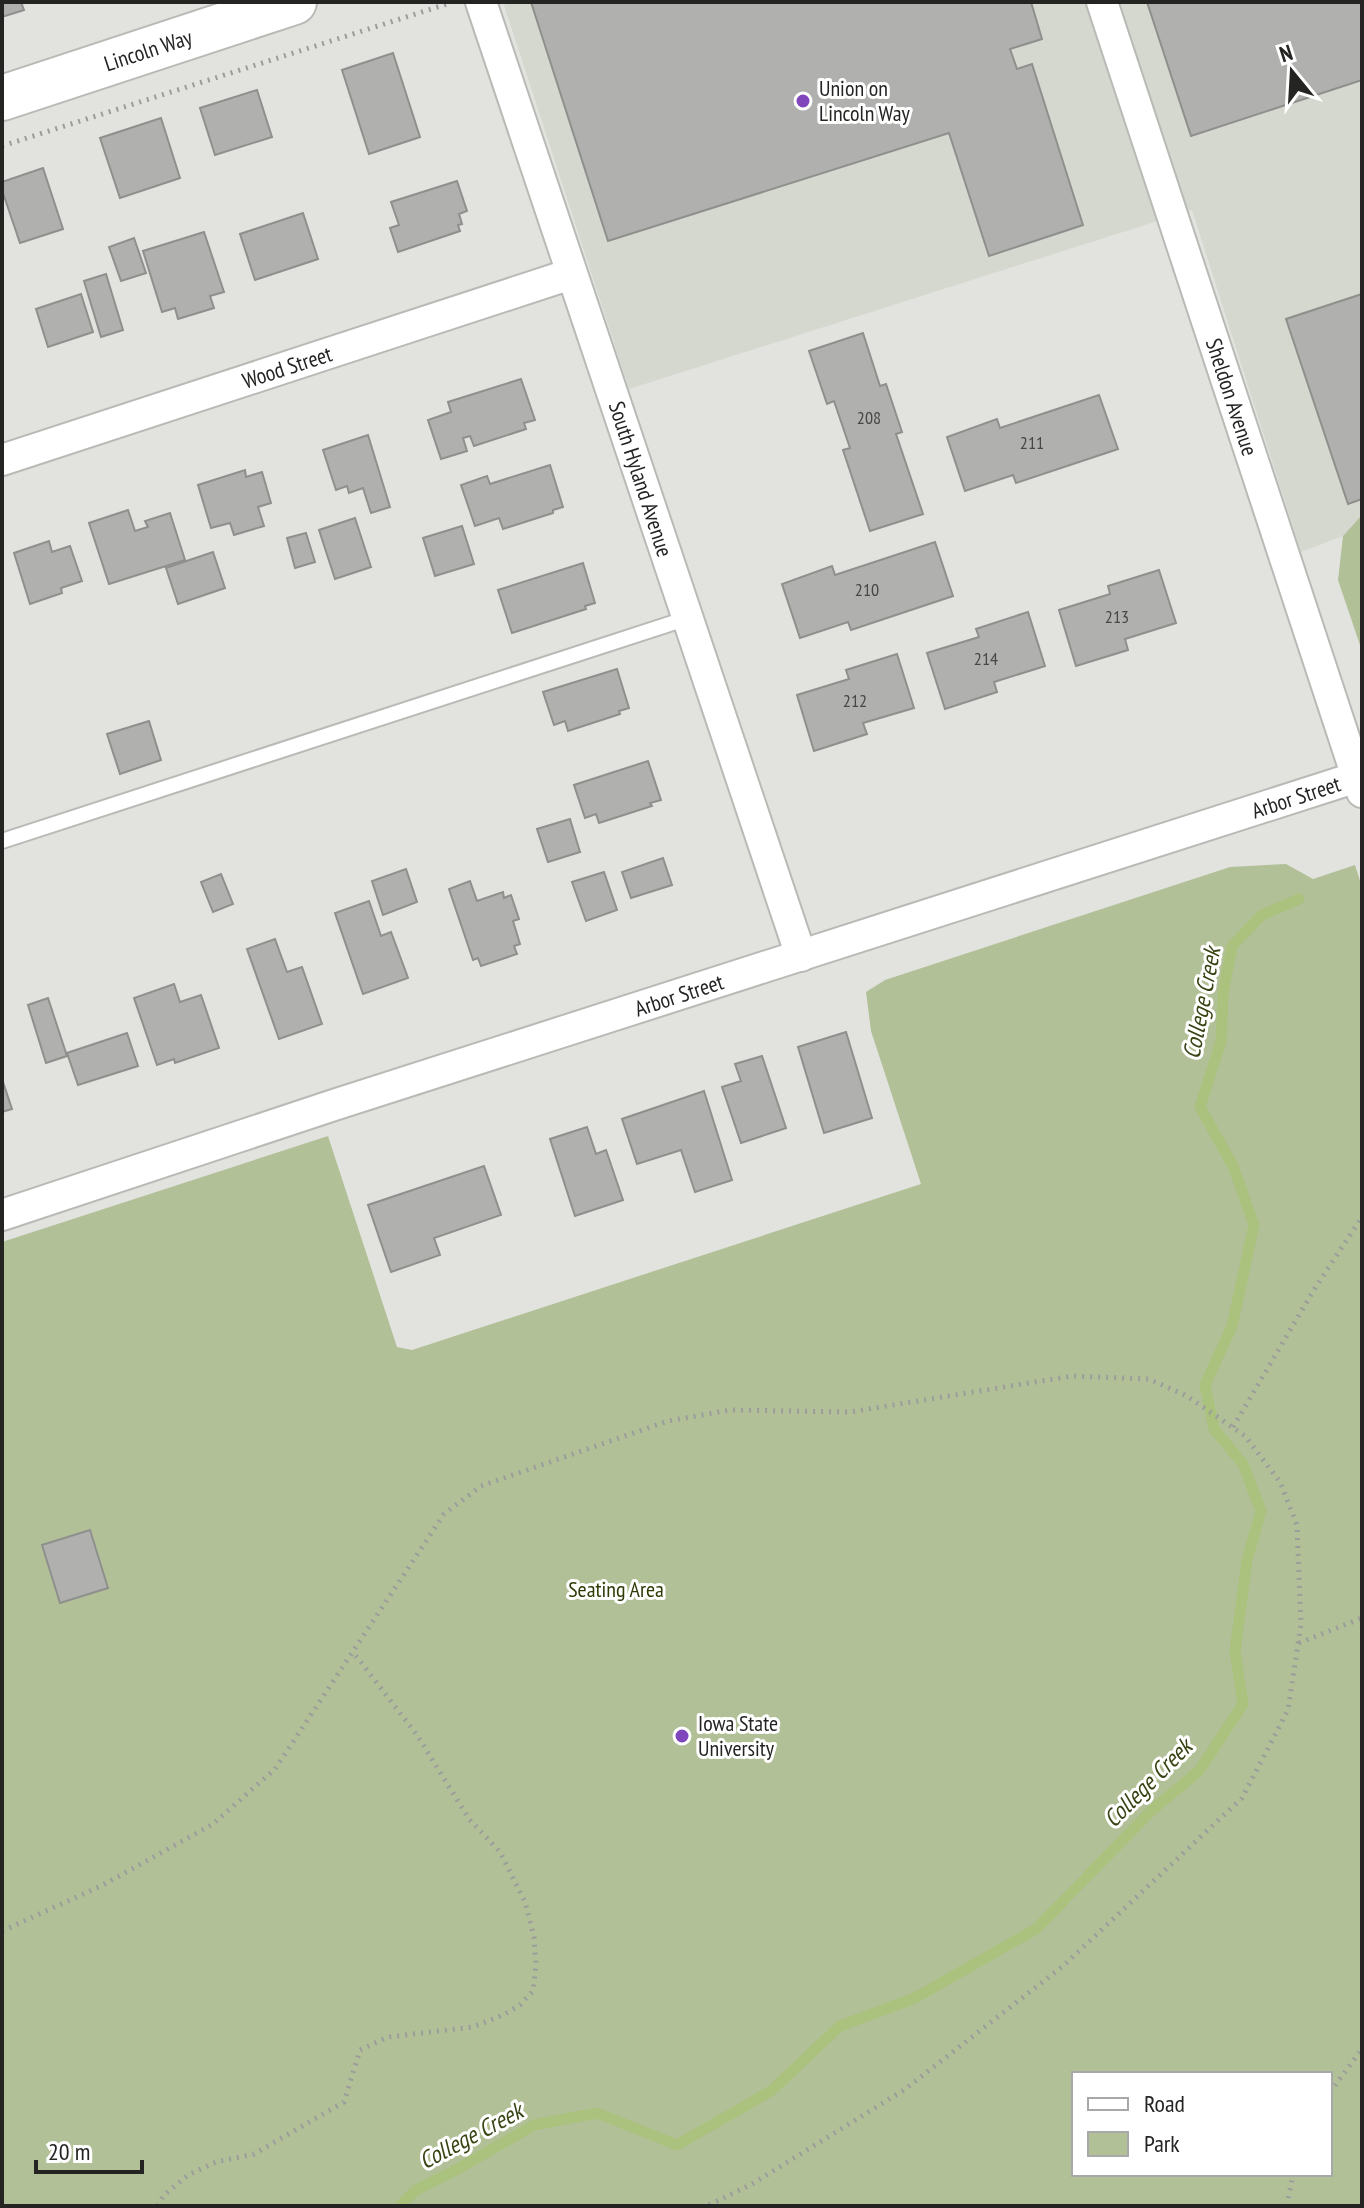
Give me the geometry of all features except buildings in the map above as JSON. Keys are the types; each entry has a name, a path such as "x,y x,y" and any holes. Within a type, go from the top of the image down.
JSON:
{"main road":[{"name":"Lincoln Way","path":"2,98 294,2"}],"street":[{"name":"South Hyland Avenue","path":"481,2 801,956"},
{"name":"Sheldon Avenue","path":"1102,2 1360,785"},
{"name":"Wood Street","path":"2,460 571,274"},
{"name":"Arbor Street","path":"2,1215 801,956 1360,785"}],"lane":[{"path":"2,841 688,618"}],"path":[{"path":"2,146 439,6"},
{"path":"1233,1427 1315,1288 1362,1217"},
{"path":"2,1931 103,1885 213,1824 275,1769 444,1514 481,1486 668,1421 730,1410 850,1412 1072,1376 1149,1379 1187,1396 1245,1436 1280,1482 1297,1525 1301,1624 1288,1710 1242,1798 1063,1966 904,2090 752,2184 707,2206"},
{"path":"1298,1643 1362,1618"},
{"path":"158,2206 163,2196 188,2175 216,2162 254,2154 344,2102 360,2050 388,2037 473,2027 520,2005 533,1991 536,1965 534,1937 525,1902 512,1874 500,1852 469,1819 417,1735 353,1652"},
{"path":"1332,2089 1362,2049"},
{"path":"1287,2206 1293,2176"}],"shaded area":[{"path":"503,2 1362,2 1362,515 1343,536 1301,552 1192,210 629,389"}],"green space":[{"path":"1362,515 1362,651 1338,580 1343,536"},
{"name":"Iowa State University","path":"1286,864 1313,879 1355,865 1362,887 1362,2206 2,2206 2,1242 328,1136 397,1347 412,1350 921,1184 871,1031 866,992 885,980 1230,867"}],"waterway":[{"name":"College Creek","path":"400,2206 416,2190 534,2125 597,2113 677,2145 771,2091 840,2026 915,1998 1036,1929 1152,1810 1199,1771 1243,1704 1235,1651 1247,1560 1261,1511 1243,1464 1214,1429 1205,1385 1232,1326 1254,1225 1233,1166 1200,1107 1221,1041 1223,994 1232,946 1262,915 1299,899"}],"place":[{"name":"Union on Lincoln Way","path":"803,101"},
{"name":"Iowa State University","path":"682,1736"}],"park label":[{"name":"Seating Area","path":"616,1589"}]}
